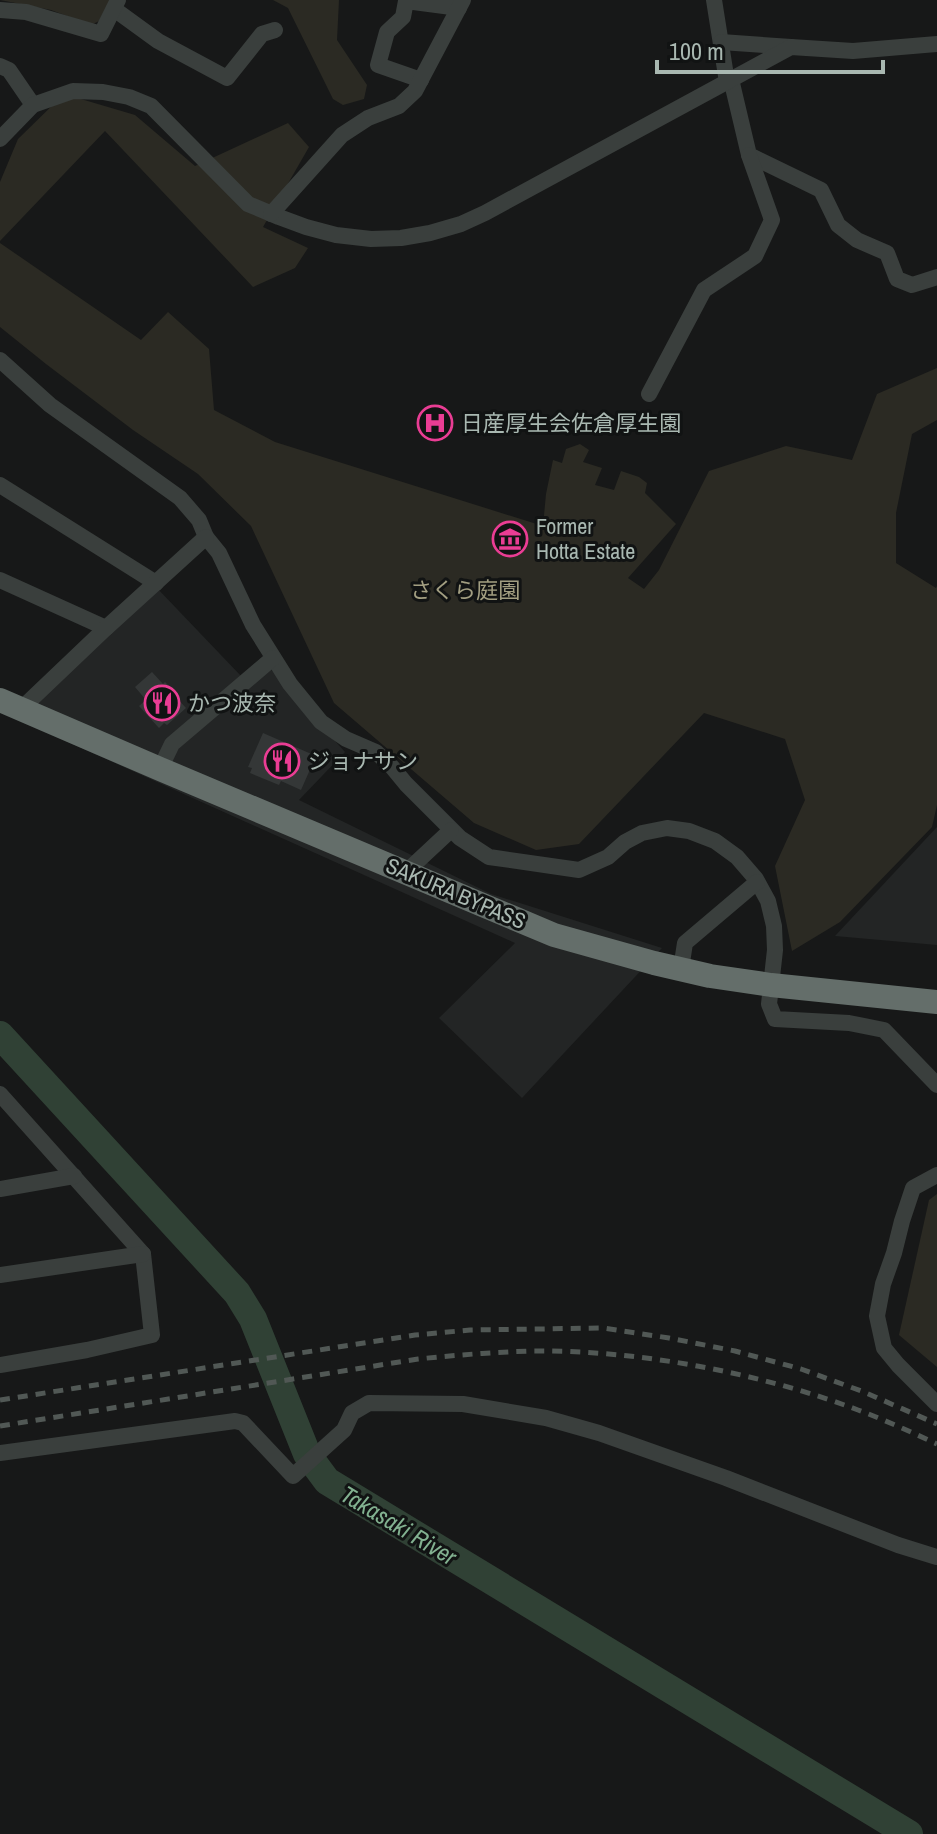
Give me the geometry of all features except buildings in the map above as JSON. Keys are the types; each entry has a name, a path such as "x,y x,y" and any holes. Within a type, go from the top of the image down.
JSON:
{"highway":[{"name":"SAKURA BYPASS","path":"11,704 554,935 681,969 771,985 937,1002"}],"street":[{"path":"649,394 704,290 755,256 772,220 749,155 729,81 714,0"},
{"path":"271,214 342,135 368,118 399,106 415,91 421,80 461,4 406,1 403,17 387,32 378,65 421,80"},
{"path":"0,10 26,12 101,34 116,4 158,41 227,78 262,34 275,30"},
{"path":"721,42 853,51 936,46"},
{"path":"0,139 33,105 73,91 129,97 151,106 248,204 336,235 401,238 461,224 485,213 791,47"},
{"path":"0,66 9,70 33,105"},
{"path":"749,155 821,190 838,225 857,240 887,253 897,279 912,285 937,277"},
{"path":"0,360 50,405 180,498 199,520 206,537 219,553 253,625 273,658 321,722 346,739 376,752 451,830 489,857 579,870 608,857 625,842 642,833 667,828 689,831 715,841 737,857 768,901 774,926 775,950 769,1004 775,1019 849,1023 884,1030 937,1085"},
{"path":"0,485 156,583"},
{"path":"11,704 106,628 206,537"},
{"path":"0,580 106,628"},
{"path":"160,769 172,744 273,658"},
{"path":"406,872 451,830"},
{"path":"681,969 685,943 757,882"},
{"path":"0,1365 152,1335 143,1254 1,1096"},
{"path":"937,1175 913,1188 883,1284 877,1316 884,1348 937,1404"},
{"path":"0,1189 74,1176"},
{"path":"0,1275 143,1254"},
{"path":"0,1453 235,1421 243,1423 293,1476 344,1430 352,1413 369,1403 463,1404 546,1418 599,1433 937,1557"}],"shaded area":[{"path":"156,587 241,676 261,658 345,752 299,800 491,894 662,948 522,1098 439,1018 515,943 17,719"},
{"path":"937,827 937,945 835,936"}],"green space":[{"path":"0,0 110,0 99,21 91,25 51,10"},
{"path":"273,0 339,0 337,40 367,85 364,99 343,105 333,99 288,8"},
{"path":"64,94 135,115 195,166 288,123 309,147 263,227 308,248 295,268 253,287 105,131 0,241 0,182 18,139"},
{"name":"さくら庭園","path":"0,243 141,340 168,312 209,349 214,410 275,442 543,526 553,460 562,463 566,449 580,444 589,450 583,462 602,468 595,485 614,490 621,471 639,477 647,483 645,493 676,524 628,578 644,589 659,570 709,471 786,446 852,460 877,394 937,368 937,420 912,434 896,513 896,563 937,586 937,805 932,827 840,922 792,951 775,866 805,800 785,739 704,713 579,844 536,850 474,823 334,703 251,526 198,474 133,430 0,327"},
{"path":"937,1194 937,1367 899,1335 929,1200"}],"waterway":[{"name":"Takasaki River","path":"0,1035 237,1293 253,1319 307,1454 327,1481 909,1834"}],"railway":[{"path":"0,1400 415,1335 470,1330 603,1328 735,1351 801,1369 937,1424"},
{"path":"0,1426 418,1359 534,1351 657,1359 740,1375 858,1410 937,1444"}],"place":[{"name":"日産厚生会佐倉厚生園","path":"435,423"},
{"name":"Former Hotta Estate","path":"510,539"},
{"name":"かつ波奈","path":"162,703"},
{"name":"ジョナサン","path":"282,761"}]}
